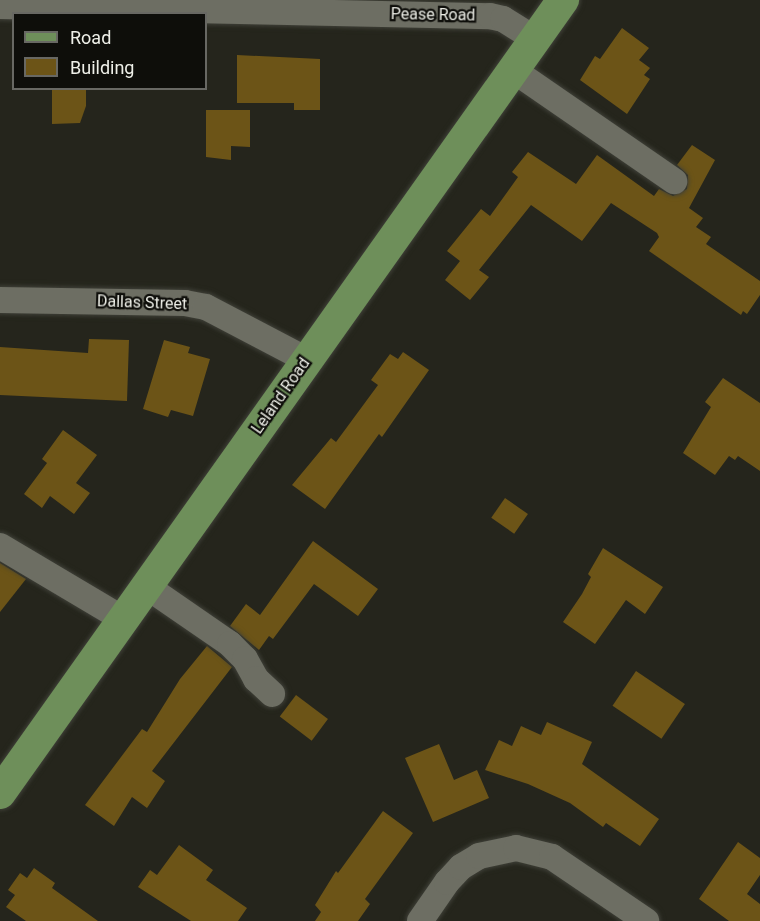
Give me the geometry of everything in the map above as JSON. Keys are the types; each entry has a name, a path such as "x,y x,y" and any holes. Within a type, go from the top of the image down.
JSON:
{"main road":[{"name":"Leland Road","path":"0,793 563,0"}],"street":[{"name":"Pease Road","path":"0,6 88,3 372,7 490,16 503,19 535,39"},
{"path":"513,70 674,181"},
{"name":"Dallas Street","path":"0,300 185,303 206,307 307,360"},
{"path":"0,546 123,619"},
{"path":"146,586 230,645 245,658 256,679 272,694"},
{"path":"420,921 447,882 461,867 479,856 516,848 552,857 646,921"}],"building":[{"path":"622,28 649,48 639,60 650,68 644,75 650,79 627,114 580,80 595,56 600,59"},
{"path":"237,55 320,59 320,110 294,110 294,103 237,103"},
{"path":"52,90 86,90 86,106 80,123 52,124"},
{"path":"206,110 250,110 250,147 231,146 231,160 206,157"},
{"path":"692,145 715,160 689,208 703,218 696,227 711,237 706,244 760,281 760,295 747,314 743,311 741,315 649,251 659,237 657,233 611,203 582,241 531,205 479,270 489,277 470,300 445,280 460,261 447,251 481,209 490,216 518,177 512,172 528,152 576,184 597,155 654,196 659,189 673,196 687,189 688,175 677,165"},
{"path":"89,339 129,340 127,401 0,395 0,347 88,353"},
{"path":"164,340 190,347 188,353 210,359 193,416 171,410 168,417 143,409"},
{"path":"403,352 429,370 382,437 379,434 325,509 292,485 331,438 336,442 378,385 371,380 390,354 398,359"},
{"path":"723,378 760,403 760,471 738,456 735,460 729,456 715,475 683,453 711,407 705,402"},
{"path":"63,430 97,455 76,483 90,493 74,514 50,496 42,508 24,494 47,463 42,459"},
{"path":"505,498 528,514 514,534 491,518"},
{"path":"313,541 378,589 358,616 314,584 273,639 269,636 259,650 230,626 246,604 260,615"},
{"path":"603,548 663,587 645,614 626,600 595,644 563,622 582,594 591,577 588,574"},
{"path":"0,563 26,579 0,612"},
{"path":"207,646 232,667 152,771 165,781 147,808 132,797 114,826 85,805 142,729 147,732 180,679"},
{"path":"636,671 685,704 661,739 613,706"},
{"path":"296,695 328,719 312,741 280,717"},
{"path":"547,722 592,742 582,764 659,819 640,846 606,823 603,827 570,803 528,784 485,770 499,740 512,746 521,726 541,735"},
{"path":"439,744 454,780 477,770 489,798 433,822 405,758"},
{"path":"383,811 413,833 365,899 370,904 358,921 315,921 321,912 315,905 336,871 338,873"},
{"path":"738,842 760,858 760,875 747,894 760,904 760,921 729,921 699,899"},
{"path":"179,845 213,870 206,880 247,908 238,921 191,921 138,887 150,870 157,875"},
{"path":"34,868 55,883 52,888 98,921 26,921 6,907 15,895 8,890 20,873 27,878"}]}
